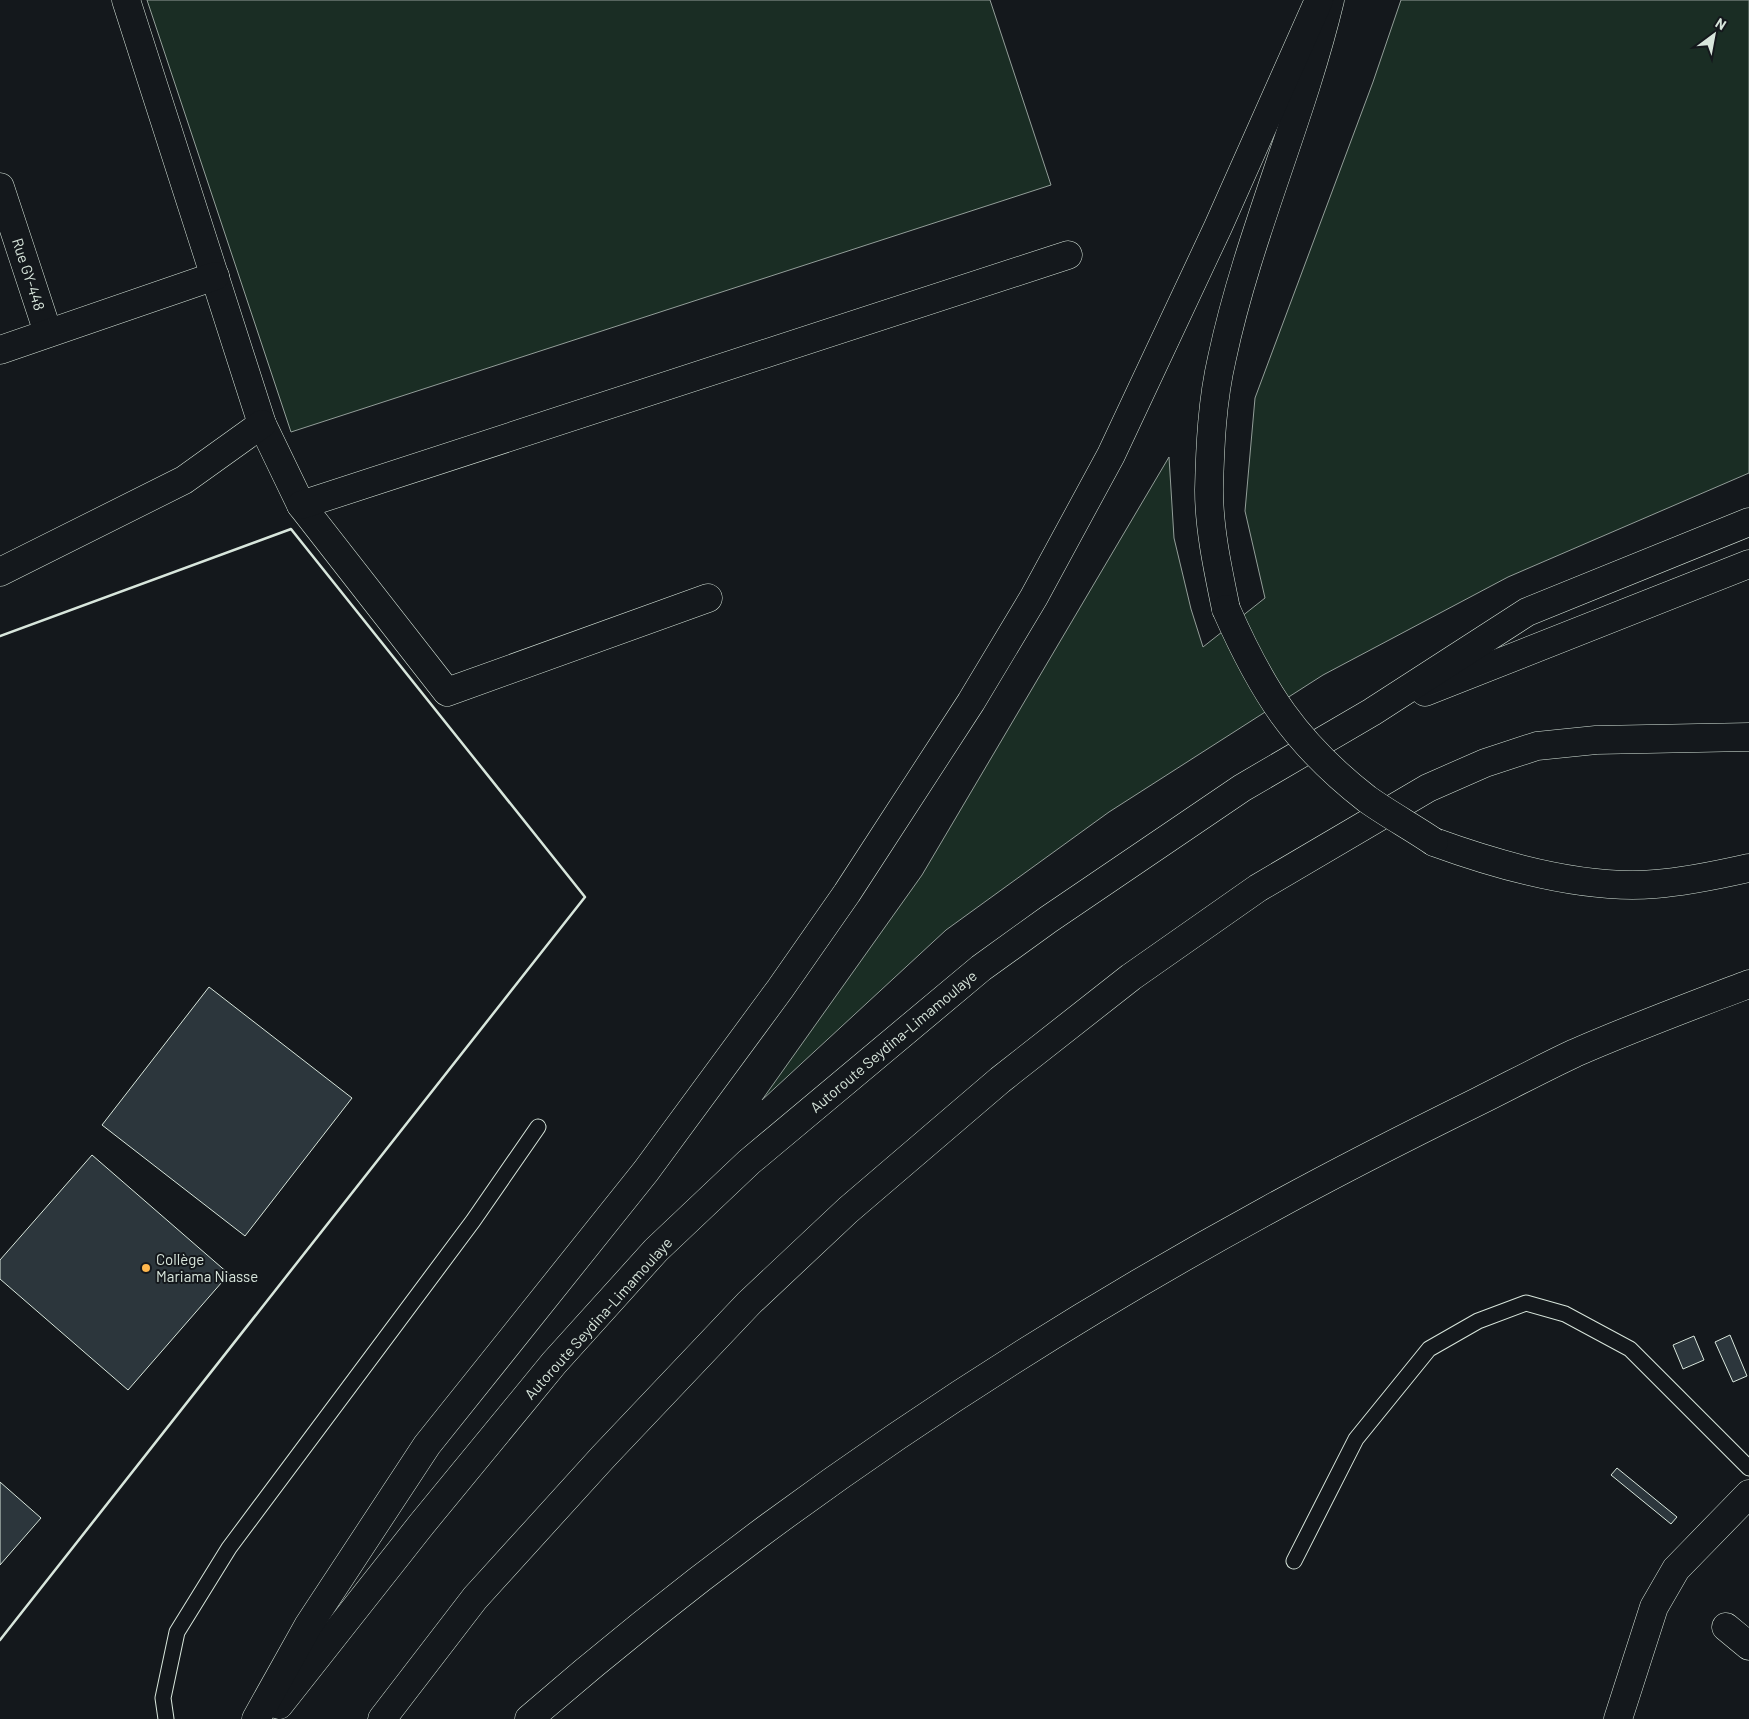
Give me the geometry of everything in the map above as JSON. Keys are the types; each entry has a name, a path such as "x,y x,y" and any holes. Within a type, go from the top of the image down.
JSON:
{"main road":[{"path":"126,0 262,424 301,506 447,692 708,598"},
{"path":"256,1719 308,1626 427,1445 646,1171 780,989 852,885 971,702 1034,597 1111,455 1187,296 1319,0"},
{"path":"1330,0 1317,56 1234,308 1214,399 1209,492 1214,546 1226,609 1245,653 1267,692 1295,732 1331,769 1368,800 1434,842 1485,861 1582,882 1654,884 1749,868"},
{"name":"Rue GY-448","path":"0,187 48,333"},
{"path":"301,506 1068,255"},
{"path":"0,350 214,276"},
{"path":"0,572 184,480 262,424"},
{"path":"1372,712 1527,612 1749,522"},
{"path":"1372,712 1749,564"},
{"name":"Autoroute Seydina-Limamoulaye","path":"268,1719 421,1525 548,1370 656,1250 749,1162 981,968 1057,913 1242,788 1372,712"},
{"path":"382,1719 475,1598 603,1457 749,1303 848,1210 1000,1080 1131,977 1258,888 1428,788 1485,763 1537,746 1596,740 1749,737"},
{"path":"528,1719 635,1630 794,1507 918,1421 1053,1334 1187,1254 1353,1163 1575,1054 1749,984"},
{"path":"1618,1719 1654,1607 1676,1569 1749,1494"},
{"path":"1726,1627 1749,1646"}],"lane":[{"path":"166,1719 163,1698 177,1632 229,1548 461,1236 538,1127"},
{"path":"1294,1561 1356,1439 1429,1349 1478,1321 1526,1303 1565,1314 1630,1349 1749,1468"}],"green space":[{"path":"147,0 990,0 1051,185 291,432"},
{"path":"1401,0 1749,0 1749,473 1508,577 1323,675 1109,812 946,930 762,1100 922,875 1169,457 1174,538 1191,609 1203,647 1265,598 1245,511 1255,398 1373,82"}],"building":[{"path":"209,987 352,1098 245,1236 102,1125"},
{"path":"92,1155 229,1274 128,1390 0,1279 0,1260"},
{"path":"1730,1335 1747,1376 1733,1382 1715,1342"},
{"path":"1694,1336 1704,1360 1683,1369 1673,1345"},
{"path":"1617,1468 1677,1517 1671,1524 1611,1475"},
{"path":"0,1482 41,1518 0,1565"}],"wall":[{"path":"0,636 291,529 585,897 0,1640"}],"place":[{"name":"Collège Mariama Niasse","path":"146,1268"}]}
